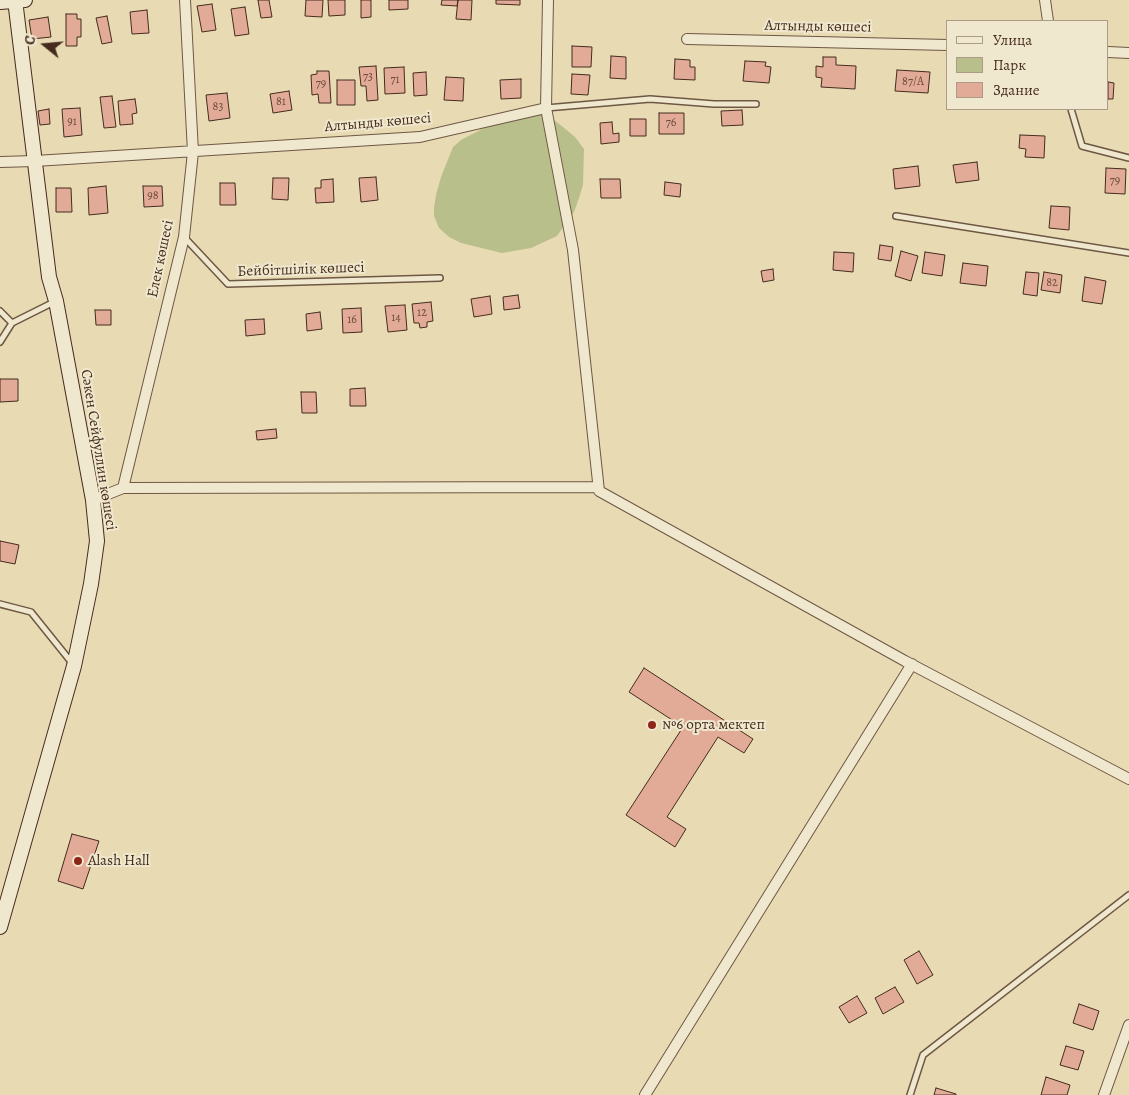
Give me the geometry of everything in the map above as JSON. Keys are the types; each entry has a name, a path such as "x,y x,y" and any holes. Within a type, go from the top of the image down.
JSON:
{"street":[{"path":"0,2 18,0"},
{"name":"Сәкен Сейфуллин көшесі","path":"0,927 4,902 74,666 91,584 96,541 92,500 56,301 49,277 18,0"},
{"name":"Елек көшесі","path":"123,488 184,237 193,152 185,0"},
{"path":"548,0 546,108 573,250 598,491 912,664 1129,779"},
{"path":"1045,0 1048,20"},
{"name":"Алтынды көшесі","path":"687,39 946,45"},
{"path":"1109,52 1129,53"},
{"name":"Алтынды көшесі","path":"0,162 420,137 546,108"},
{"path":"92,500 123,488 598,487"},
{"path":"645,1095 912,664"},
{"path":"1104,1095 1129,1025"}],"lane":[{"name":"Алтынды көшесі","path":"546,108 650,99 714,104 756,104"},
{"path":"1071,110 1082,146 1129,158"},
{"path":"896,216 1129,253"},
{"name":"Бейбітшілік көшесі","path":"184,237 228,284 440,278"},
{"path":"0,342 12,323 56,301"},
{"path":"0,311 12,323"},
{"path":"0,604 31,612 74,666"},
{"path":"910,1095 923,1055 1129,895"}],"green space":[{"path":"540,114 553,119 575,137 584,149 583,185 579,198 574,212 557,236 531,248 502,253 461,243 449,237 439,228 434,216 434,208 441,177 453,147 461,140 484,128"}],"building":[{"path":"258,0 269,0 272,17 261,18"},
{"path":"306,0 323,0 322,17 305,16"},
{"path":"328,0 345,0 345,15 329,16"},
{"path":"361,0 371,0 371,17 361,18"},
{"path":"389,0 408,0 408,9 389,10"},
{"path":"442,0 458,0 457,6 441,5"},
{"path":"458,0 472,0 471,20 456,19"},
{"path":"496,0 520,0 520,5 496,4"},
{"path":"212,4 216,30 202,32 197,6"},
{"path":"245,7 249,34 235,36 231,9"},
{"path":"147,10 149,33 132,34 130,12"},
{"path":"66,14 77,14 77,19 81,19 81,37 77,37 77,46 66,46"},
{"path":"107,16 112,42 102,44 96,18"},
{"path":"48,17 51,37 32,39 29,20"},
{"path":"572,46 592,47 591,67 572,67"},
{"path":"611,56 626,57 626,79 610,78"},
{"path":"823,57 836,57 836,65 856,66 855,89 821,87 822,78 816,77 816,66 823,67"},
{"path":"675,59 690,60 690,67 695,67 695,80 674,79"},
{"path":"745,61 766,62 765,66 771,67 769,83 743,81"},
{"path":"376,66 378,100 367,101 366,86 361,86 359,67"},
{"path":"404,67 405,93 385,94 384,68"},
{"path":"897,70 930,72 928,93 895,91"},
{"path":"317,71 329,71 331,103 319,103 318,94 312,95 311,75 317,74"},
{"path":"426,72 427,95 414,96 413,73"},
{"path":"572,74 590,75 588,95 571,94"},
{"path":"446,77 464,78 463,101 444,100"},
{"path":"521,79 521,98 501,99 500,80"},
{"path":"337,80 355,80 355,105 337,105"},
{"path":"1109,82 1114,83 1113,99 1109,99"},
{"path":"289,91 292,110 273,113 270,94"},
{"path":"227,93 230,118 209,121 206,95"},
{"path":"112,96 116,127 104,128 100,97"},
{"path":"135,99 137,113 132,114 133,124 120,125 118,101"},
{"path":"80,108 82,135 64,137 62,109"},
{"path":"49,109 50,124 40,125 38,111"},
{"path":"742,110 743,125 722,126 721,111"},
{"path":"659,113 684,113 684,134 659,134"},
{"path":"630,119 646,119 646,136 630,136"},
{"path":"612,122 613,134 619,133 619,142 601,144 600,123"},
{"path":"1020,135 1045,136 1044,158 1025,157 1026,149 1019,148"},
{"path":"977,162 979,180 956,183 953,165"},
{"path":"918,166 920,186 895,189 893,169"},
{"path":"1106,168 1126,169 1125,194 1105,193"},
{"path":"376,177 378,200 361,202 359,178"},
{"path":"273,178 289,178 288,200 272,199"},
{"path":"333,179 334,202 316,203 315,188 321,188 321,180"},
{"path":"600,179 620,179 621,198 601,198"},
{"path":"665,182 681,184 680,197 664,195"},
{"path":"220,183 235,183 236,205 220,205"},
{"path":"106,186 108,213 89,215 88,188"},
{"path":"143,186 162,186 163,206 144,207"},
{"path":"56,188 71,188 72,212 56,212"},
{"path":"1051,206 1070,207 1069,230 1049,228"},
{"path":"880,245 893,247 891,261 878,259"},
{"path":"901,251 918,256 911,281 895,276"},
{"path":"834,252 854,253 853,272 833,270"},
{"path":"925,252 945,255 942,276 922,273"},
{"path":"963,263 988,266 986,286 960,283"},
{"path":"773,269 774,280 763,282 761,271"},
{"path":"1026,272 1039,273 1037,296 1023,294"},
{"path":"1044,272 1062,275 1060,293 1041,290"},
{"path":"1085,277 1106,281 1102,304 1082,301"},
{"path":"518,295 520,308 504,310 503,297"},
{"path":"490,296 492,314 474,317 471,299"},
{"path":"431,302 433,321 427,322 427,327 420,328 419,323 414,323 412,304"},
{"path":"405,305 407,330 388,332 385,306"},
{"path":"361,308 362,332 343,333 342,309"},
{"path":"95,310 111,310 111,325 96,325"},
{"path":"320,312 322,329 307,331 306,314"},
{"path":"264,319 265,334 246,336 245,320"},
{"path":"0,379 18,379 18,401 0,402"},
{"path":"365,388 366,406 350,406 350,389"},
{"path":"301,392 316,392 317,413 302,413"},
{"path":"276,429 277,438 257,440 256,431"},
{"path":"0,541 19,545 15,564 0,561"},
{"path":"644,668 753,739 744,753 718,737 667,817 686,829 675,847 626,815 683,727 629,692"},
{"name":"Alash Hall","path":"72,834 99,841 83,889 58,881"},
{"path":"919,951 933,975 917,984 904,960"},
{"path":"895,987 904,1002 883,1014 875,998"},
{"path":"857,996 867,1013 849,1023 839,1007"},
{"path":"1079,1004 1099,1011 1093,1030 1073,1023"},
{"path":"1066,1046 1084,1051 1078,1070 1060,1065"},
{"path":"1046,1077 1070,1085 1067,1095 1041,1095"},
{"path":"936,1088 956,1094 956,1095 934,1095"}],"place":[{"name":"№6 орта мектеп","path":"652,725"},
{"name":"Alash Hall","path":"78,861"}]}
